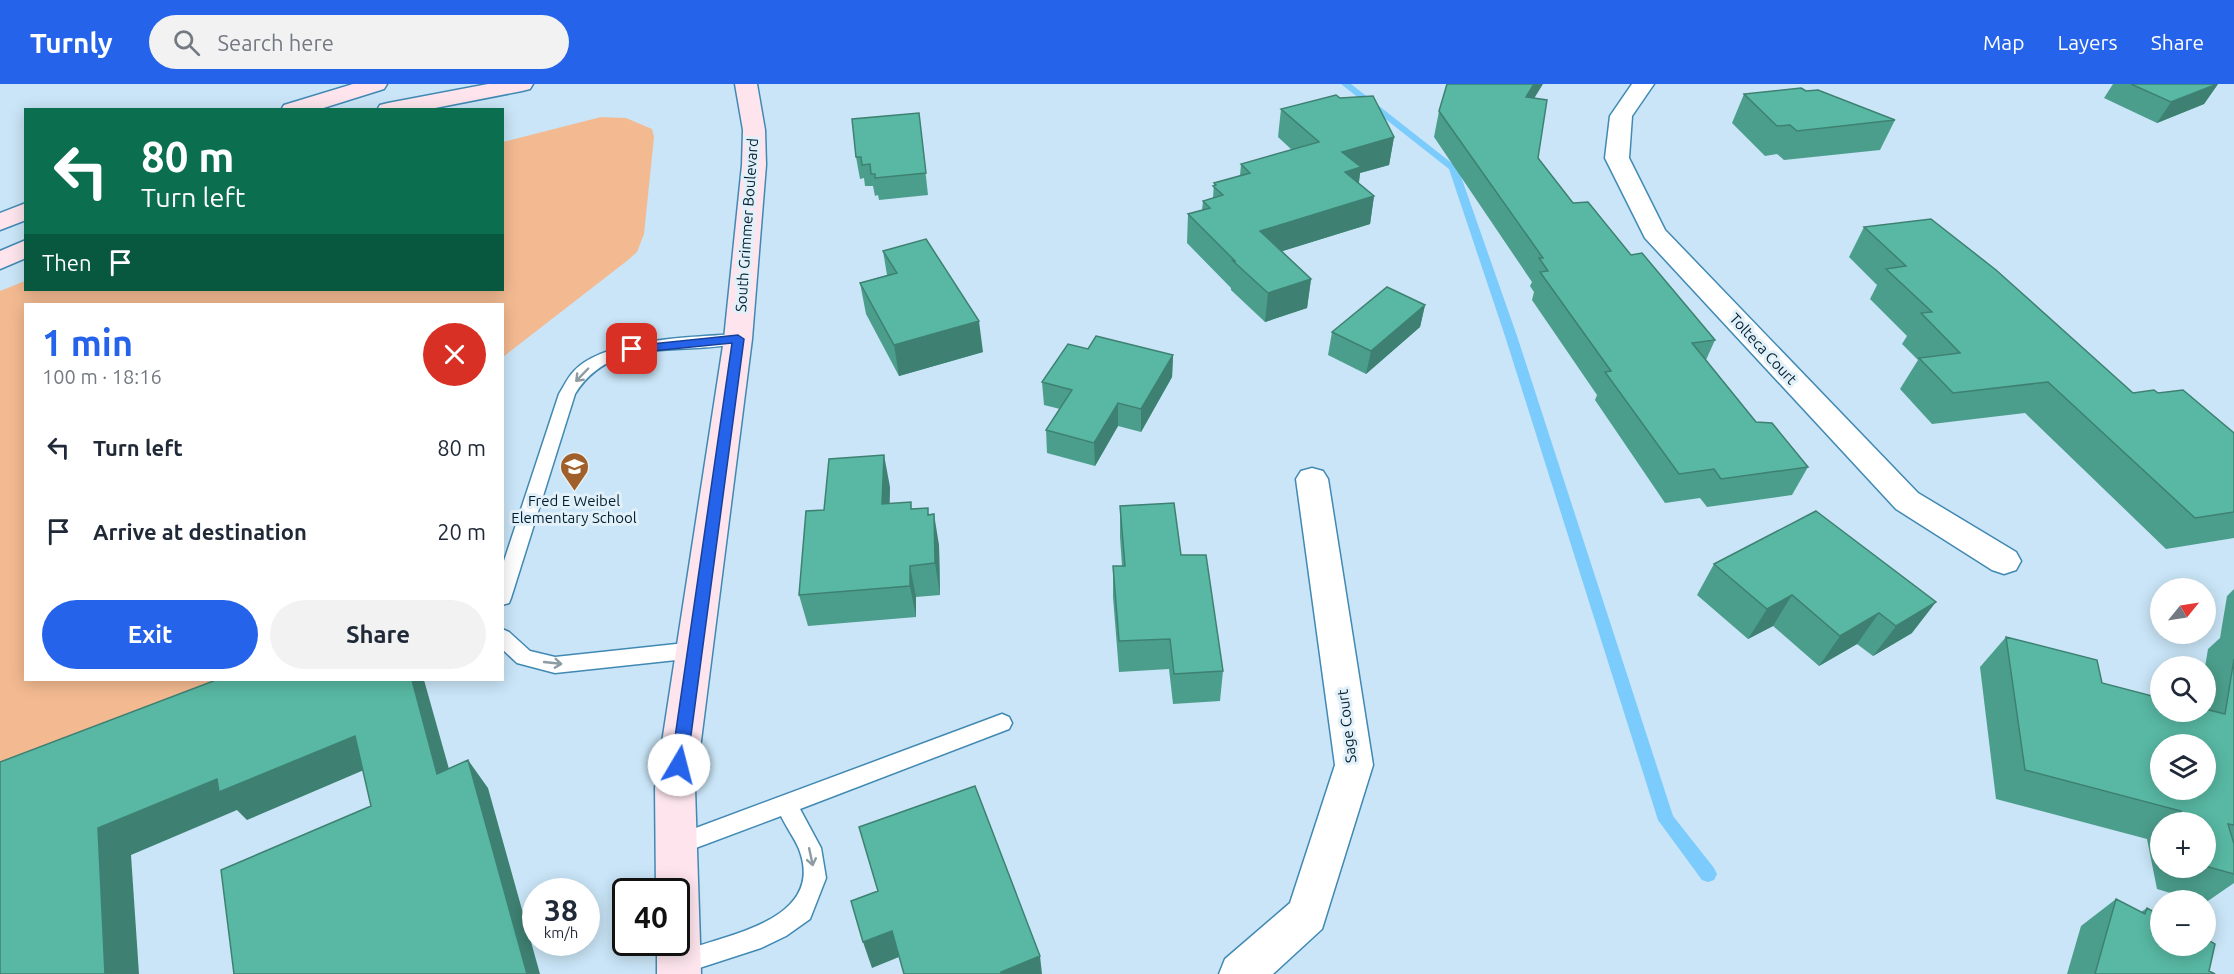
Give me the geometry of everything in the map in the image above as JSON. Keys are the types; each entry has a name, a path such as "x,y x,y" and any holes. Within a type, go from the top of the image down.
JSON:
{"street":[{"path":"298,108 376,84"},
{"path":"398,108 522,84"},
{"name":"South Grimmer Boulevard","path":"679,969 675,788 738,339 753,165 754,130 746,84"},
{"name":"Tolteca Court","path":"1642,84 1621,116 1617,158 1654,233 1907,501 2004,561"},
{"path":"0,222 24,211"},
{"path":"0,261 24,249"},
{"name":"Sage Court","path":"1241,974 1307,915 1354,765 1312,479"}],"lane":[{"path":"504,592 567,394 582,372 607,356 632,349 738,339"},
{"path":"504,639 524,657 555,664 695,650"},
{"path":"677,845 1002,723"},
{"path":"679,969 753,940 778,928 802,911 815,878 810,848 786,805"}],"shaded area":[{"path":"601,117 626,118 652,129 654,137 644,234 637,252 504,356 504,303 24,303 24,681 285,681 0,795 0,291 24,281 24,291 504,291 504,142"}],"building":[{"path":"1447,84 1534,84 1526,97 1547,100 1538,158 1573,203 1588,202 1631,255 1642,253 1715,340 1692,343 1756,422 1772,423 1808,467 1721,479 1714,469 1679,474 1605,372 1611,371 1540,272 1548,271 1539,258 1543,258 1439,111"},
{"path":"2131,84 2217,84 2171,102"},
{"path":"1801,88 1806,91 1818,90 1895,120 1797,131 1790,125 1777,126 1744,94"},
{"path":"1336,95 1340,98 1373,96 1394,137 1342,152 1361,167 1345,172 1374,196 1260,231 1311,279 1268,293 1233,261 1235,261 1188,214 1210,208 1203,201 1223,195 1213,186 1216,185 1214,183 1250,173 1241,164 1319,142 1281,109"},
{"path":"919,113 926,173 875,178 875,174 871,174 870,164 862,165 861,157 856,157 852,119"},
{"path":"1931,219 1996,270 2133,393 2183,390 2234,433 2234,512 2195,518 2048,382 1953,393 1919,358 1960,353 1921,313 1932,312 1886,269 1906,266 1864,227"},
{"path":"926,239 979,321 894,345 860,283 897,273 883,251"},
{"path":"1387,287 1425,305 1371,351 1332,332"},
{"path":"1096,336 1173,355 1141,409 1118,403 1094,443 1046,430 1072,390 1042,382 1068,344 1088,349"},
{"path":"884,455 882,504 911,502 911,509 928,508 928,515 934,514 935,563 910,566 910,586 799,595 806,511 824,510 829,459"},
{"path":"1174,503 1181,555 1206,555 1223,671 1174,674 1170,639 1119,641 1113,566 1125,566 1120,506"},
{"path":"1816,511 1936,602 1896,626 1879,613 1840,636 1792,595 1767,609 1714,564"},
{"path":"2006,637 2097,660 2102,683 2150,695 2150,722 2216,722 2216,712 2225,714 2234,659 2234,825 2228,824 2234,844 2234,874 2216,869 2216,812 2181,811 2025,770"},
{"path":"213,681 412,681 437,774 468,760 527,974 234,974 221,870 371,806 355,736 219,792 217,779 98,828 105,974 0,974 0,762"},
{"path":"975,786 1040,956 1001,972 1001,974 904,974 892,931 863,942 851,901 878,891 859,827"},
{"path":"2116,899 2145,914 2147,908 2150,910 2150,956 2212,956 2209,971 2215,974 2095,974"}],"waterway":[{"path":"1345,84 1453,168 1511,336 1666,820 1708,874"}],"place":[{"name":"Fred E Weibel Elementary School","path":"574,492"}],"route":[{"path":"632,349 738,339 679,765"}]}
